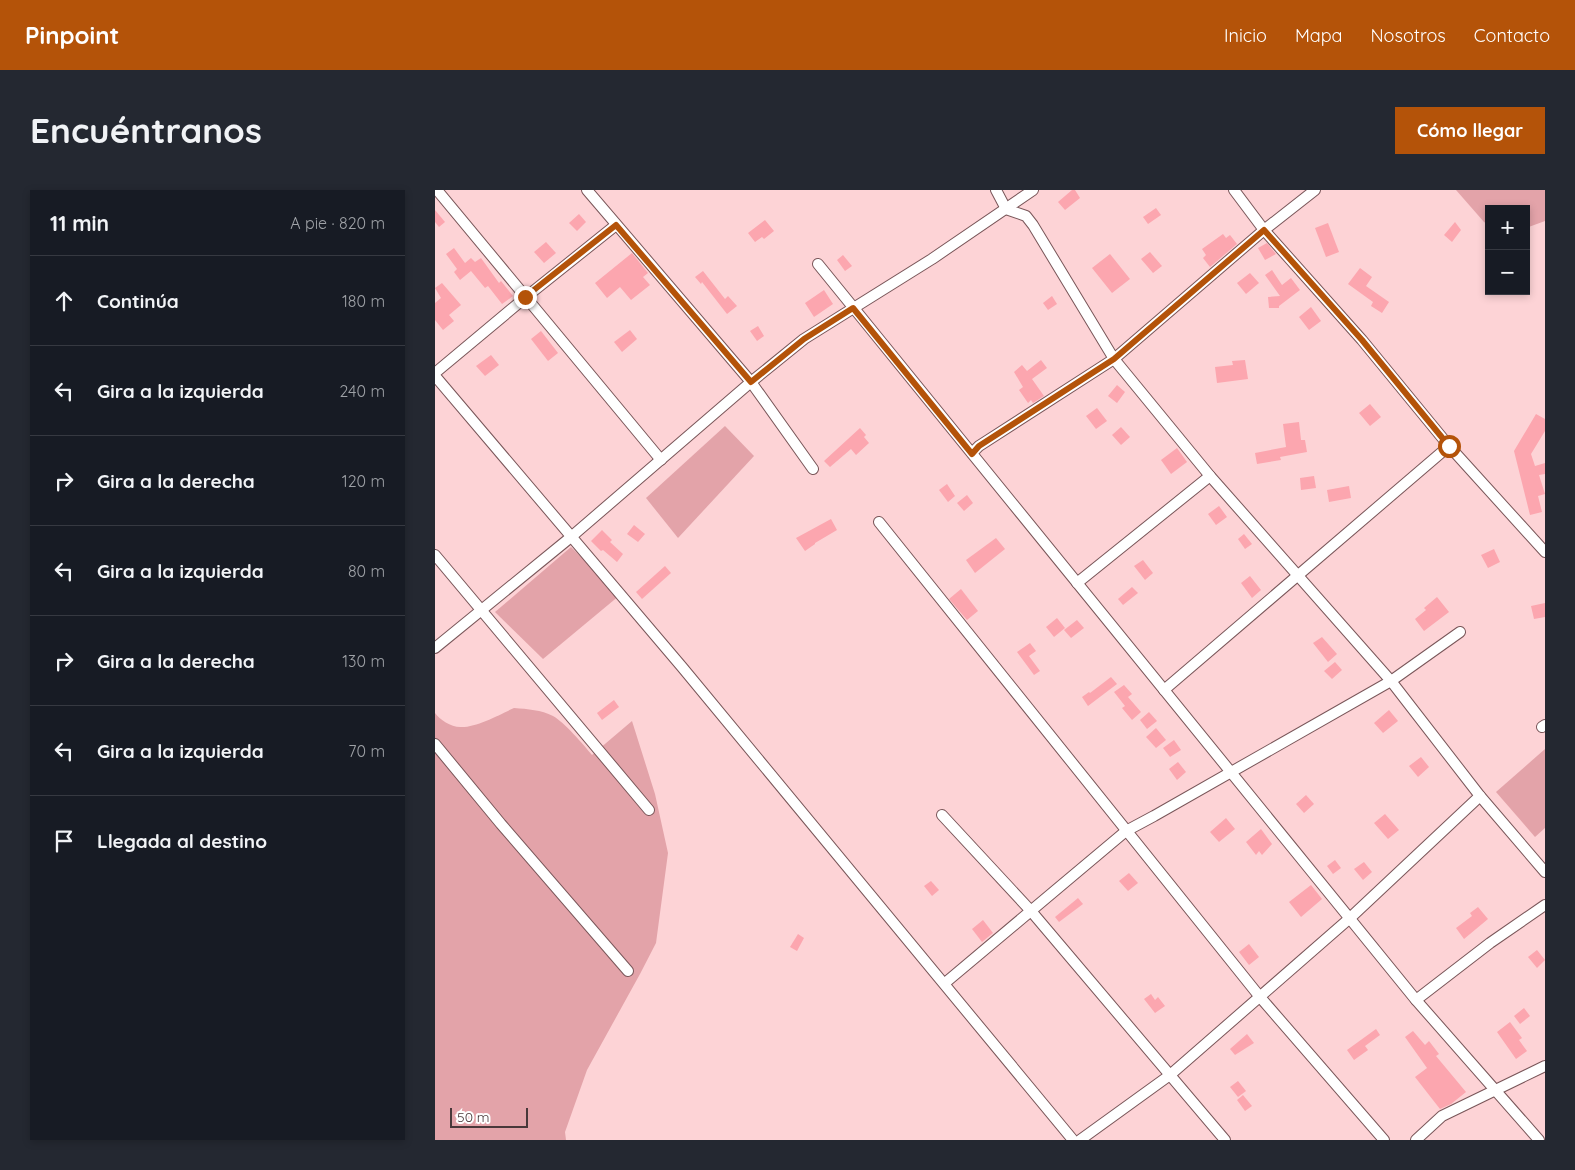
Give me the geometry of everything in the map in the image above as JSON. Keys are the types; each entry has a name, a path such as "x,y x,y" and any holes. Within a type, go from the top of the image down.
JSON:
{"street":[{"path":"437,190 661,460"},
{"path":"587,190 751,382 813,469"},
{"path":"996,190 1006,209 1026,216 1114,359 1210,476 1391,681 1480,796 1545,872"},
{"path":"435,648 571,537 751,382 804,339 932,259 1033,190"},
{"path":"1234,190 1264,230 1362,340 1449,446 1545,552"},
{"path":"972,454 979,446 1114,359 1264,230 1315,190"},
{"path":"616,225 525,297 435,374 571,537 683,667 1073,1140"},
{"path":"818,264 1416,1000 1539,1140"},
{"path":"1164,690 1449,446"},
{"path":"1077,583 1210,476"},
{"path":"879,522 1260,997 1384,1140"},
{"path":"435,555 649,810"},
{"path":"945,983 1126,831 1391,681 1460,632"},
{"path":"435,744 501,824 628,971"},
{"path":"1080,1140 1170,1075 1350,918 1480,796"},
{"path":"942,815 1031,911 1225,1140"},
{"path":"1416,1000 1490,943 1545,905"},
{"path":"1416,1140 1442,1116 1545,1066"}],"shaded area":[{"path":"1456,190 1545,190 1545,221 1530,227 1530,205 1485,205 1484,222"},
{"path":"725,426 754,456 678,538 646,498"},
{"path":"571,547 620,595 543,659 495,612"},
{"path":"514,708 539,711 553,716 579,739 592,755 632,721 655,794 668,853 656,943 587,1070 565,1132 566,1140 435,1140 435,713 447,723 462,727 482,723"},
{"path":"1545,749 1545,828 1535,837 1496,792"}],"building":[{"path":"1072,190 1075,190 1080,198 1065,210 1058,202"},
{"path":"1156,208 1161,215 1148,224 1143,217"},
{"path":"435,210 445,222 439,227 435,222"},
{"path":"579,214 586,222 577,231 569,223"},
{"path":"765,220 774,231 764,239 762,237 755,242 748,233"},
{"path":"1455,222 1461,230 1452,242 1444,235"},
{"path":"1328,223 1339,252 1326,257 1315,228"},
{"path":"1223,234 1226,238 1230,235 1237,244 1210,267 1203,258 1206,255 1202,249"},
{"path":"546,242 556,253 544,263 534,252"},
{"path":"1267,243 1276,254 1265,260 1258,248"},
{"path":"454,248 465,263 471,258 475,262 481,258 499,283 501,281 513,296 502,304 488,286 485,288 471,271 460,280 454,272 457,269 446,254"},
{"path":"1150,252 1162,266 1153,273 1141,259"},
{"path":"632,253 648,273 643,277 650,285 631,300 620,287 607,298 595,283"},
{"path":"1110,254 1130,279 1112,293 1092,268"},
{"path":"843,255 852,266 845,271 837,260"},
{"path":"1360,268 1372,277 1366,286 1389,302 1382,313 1371,306 1373,302 1348,284"},
{"path":"1272,270 1282,285 1291,278 1300,290 1279,306 1279,308 1269,308 1268,297 1280,296 1265,275"},
{"path":"703,271 725,299 728,296 737,306 727,314 702,282 701,284 695,277"},
{"path":"1250,273 1259,283 1246,294 1237,283"},
{"path":"442,283 461,305 449,315 454,321 443,330 435,320 435,303 441,298 435,288"},
{"path":"824,290 833,304 814,317 805,303"},
{"path":"1052,296 1057,304 1048,310 1043,303"},
{"path":"1311,307 1321,321 1309,330 1299,317"},
{"path":"758,326 764,336 757,341 750,331"},
{"path":"630,330 637,339 622,352 614,342"},
{"path":"541,331 558,353 548,361 531,339"},
{"path":"491,355 499,365 485,376 476,366"},
{"path":"1041,360 1047,368 1032,379 1044,396 1033,403 1031,400 1028,403 1019,390 1023,387 1014,372 1022,365 1027,371"},
{"path":"1245,360 1248,379 1217,383 1215,367 1233,365 1232,361"},
{"path":"1117,385 1125,392 1117,403 1108,396"},
{"path":"1370,404 1381,417 1370,426 1359,413"},
{"path":"1097,408 1107,421 1096,429 1086,416"},
{"path":"1536,414 1545,419 1545,431 1531,454 1535,466 1545,463 1545,474 1539,475 1545,494 1538,496 1542,512 1530,515 1514,451"},
{"path":"1299,422 1301,440 1305,440 1307,452 1280,457 1281,460 1257,464 1255,453 1286,447 1283,424"},
{"path":"1121,427 1130,437 1121,445 1112,435"},
{"path":"860,428 866,435 864,437 869,443 856,455 851,449 830,467 824,461"},
{"path":"1177,448 1187,462 1171,474 1161,460"},
{"path":"1314,476 1316,488 1301,490 1300,478"},
{"path":"947,484 955,496 948,502 939,490"},
{"path":"1349,486 1351,498 1329,502 1327,490"},
{"path":"967,495 973,503 964,511 957,503"},
{"path":"1219,506 1227,517 1216,525 1208,514"},
{"path":"831,519 837,530 805,551 796,538"},
{"path":"634,525 645,534 638,542 627,534"},
{"path":"602,530 612,540 610,542 623,554 617,562 591,541"},
{"path":"1244,534 1252,544 1245,549 1238,539"},
{"path":"996,538 1005,549 975,573 966,560"},
{"path":"1494,549 1500,562 1488,568 1481,555"},
{"path":"1143,560 1153,573 1145,580 1134,566"},
{"path":"665,566 671,573 642,599 636,592"},
{"path":"1250,576 1261,590 1252,598 1241,583"},
{"path":"1132,587 1138,593 1123,605 1118,599"},
{"path":"961,589 978,611 967,620 949,599"},
{"path":"1437,597 1449,612 1424,631 1415,619"},
{"path":"1545,603 1545,617 1534,619 1531,606"},
{"path":"1057,618 1065,628 1054,637 1046,627"},
{"path":"1077,620 1084,628 1071,638 1064,630"},
{"path":"1322,637 1337,654 1328,662 1313,643"},
{"path":"1030,643 1036,651 1029,656 1040,671 1034,675 1017,652"},
{"path":"1335,662 1342,670 1332,679 1324,671"},
{"path":"1111,677 1117,684 1088,706 1082,697"},
{"path":"1124,685 1132,694 1128,697 1141,712 1132,720 1122,708 1125,706 1114,692"},
{"path":"614,700 619,707 602,720 597,713"},
{"path":"1389,710 1398,721 1383,733 1374,723"},
{"path":"1149,712 1157,721 1147,729 1140,720"},
{"path":"1156,728 1166,740 1156,748 1146,737"},
{"path":"1174,740 1181,750 1170,757 1163,748"},
{"path":"1421,757 1429,767 1418,777 1409,766"},
{"path":"1178,762 1186,772 1177,780 1169,769"},
{"path":"1306,795 1314,804 1304,813 1296,804"},
{"path":"1385,814 1399,830 1388,839 1374,823"},
{"path":"1226,818 1235,829 1219,842 1210,832"},
{"path":"1261,829 1272,844 1262,855 1259,851 1256,855 1246,842"},
{"path":"1335,860 1341,868 1333,874 1327,866"},
{"path":"1364,862 1372,872 1363,880 1354,869"},
{"path":"1129,873 1138,883 1128,891 1119,881"},
{"path":"931,881 939,890 932,896 924,886"},
{"path":"1311,885 1322,899 1301,917 1289,902"},
{"path":"1078,898 1083,904 1059,922 1055,917"},
{"path":"1478,907 1488,919 1464,939 1456,928 1472,916 1470,913"},
{"path":"983,920 993,933 982,942 972,929"},
{"path":"798,934 804,938 797,951 790,947"},
{"path":"1249,944 1259,957 1249,965 1239,952"},
{"path":"1537,950 1545,960 1537,968 1528,957"},
{"path":"1151,994 1155,1000 1158,997 1165,1006 1155,1013 1144,999"},
{"path":"1524,1008 1530,1016 1520,1024 1514,1016"},
{"path":"1510,1022 1522,1038 1519,1040 1527,1051 1516,1059 1497,1032"},
{"path":"1376,1029 1380,1035 1365,1046 1368,1050 1354,1060 1347,1050"},
{"path":"1413,1031 1425,1045 1429,1041 1439,1054 1436,1056 1466,1092 1451,1104 1440,1109 1415,1077 1427,1068 1405,1037"},
{"path":"1247,1034 1254,1043 1235,1055 1230,1049"},
{"path":"1238,1081 1246,1091 1238,1097 1230,1087"},
{"path":"1243,1095 1252,1106 1245,1111 1237,1100"}],"route":[{"path":"525,297 616,225 751,382 804,339 853,308 972,454 979,446 1114,359 1264,230 1362,340 1449,446"}]}
